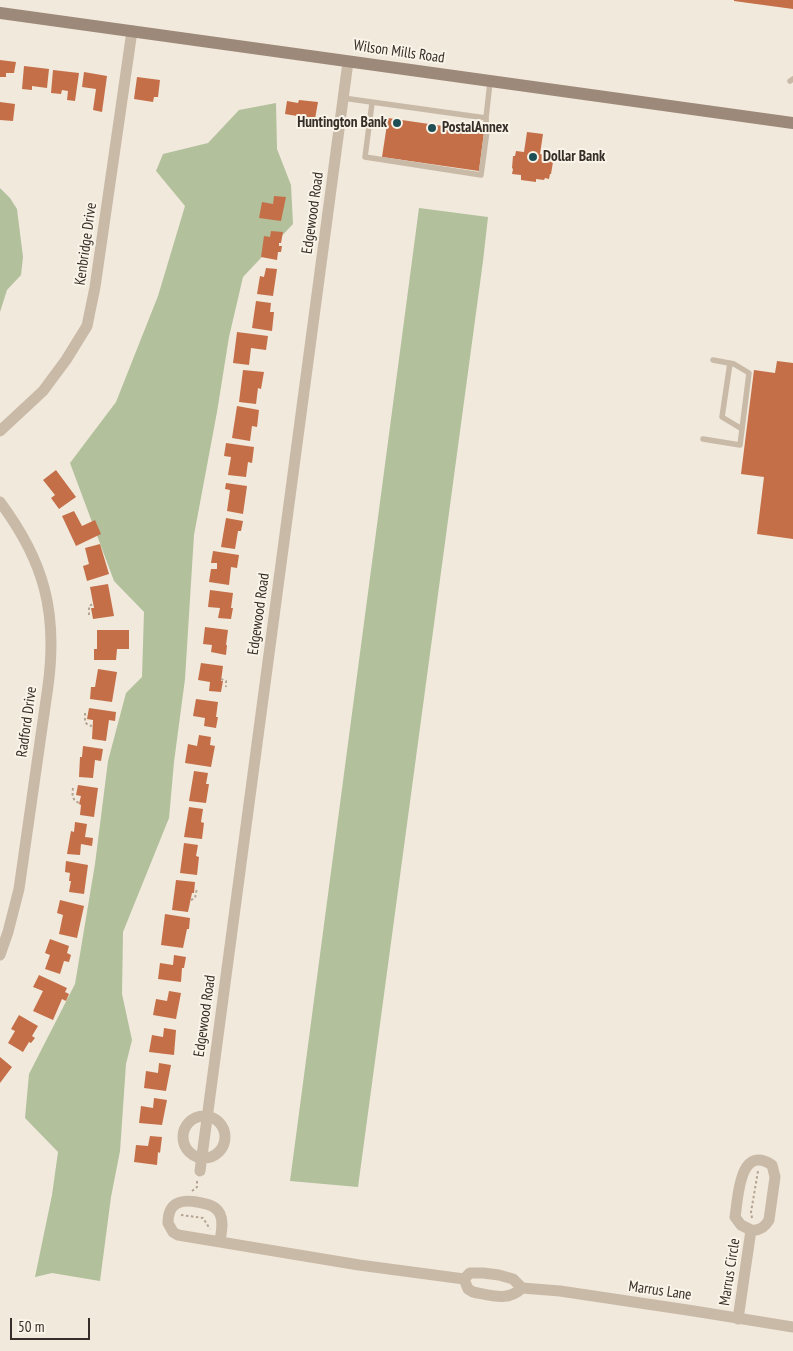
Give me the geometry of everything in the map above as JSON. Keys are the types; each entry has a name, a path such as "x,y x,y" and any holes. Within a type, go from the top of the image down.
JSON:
{"main road":[{"name":"Wilson Mills Road","path":"0,13 793,123"}],"street":[{"name":"Kenbridge Drive","path":"0,431 43,391 66,360 87,326 95,287 132,31"},
{"name":"Edgewood Road","path":"200,1171 348,62"},
{"name":"Radford Drive","path":"0,502 24,537 39,570 50,620 51,653 48,686 18,889 8,932 0,955"},
{"path":"200,1116 207,1116 220,1124 224,1134 222,1147 218,1152 208,1157 195,1156 184,1144 183,1134 191,1120 200,1116"},
{"name":"Marrus Circle","path":"754,1161 767,1161 772,1165 775,1177 769,1220 757,1231 752,1225 741,1225 736,1217 742,1176 749,1164 754,1161"},
{"path":"220,1242 222,1224 221,1216 217,1209 209,1204 188,1200 176,1203 170,1209 168,1222 173,1232 178,1235 220,1242 358,1265 464,1279"},
{"name":"Marrus Circle","path":"738,1319 752,1225"},
{"name":"Marrus Lane","path":"522,1288 506,1297 473,1292 468,1289 464,1279 470,1273 499,1275 513,1279 522,1288 560,1291 793,1328"}],"lane":[{"path":"372,103 365,157 480,174 487,131 486,118 490,81"},
{"path":"343,98 486,118"},
{"path":"703,439 740,445 749,373 734,364 713,360"},
{"path":"730,363 722,417 742,429"}],"path":[{"path":"89,615 89,606 93,604"},
{"path":"221,679 226,681 226,687"},
{"path":"85,713 85,722 92,726"},
{"path":"73,788 74,799 80,803"},
{"path":"191,900 195,898 197,888"},
{"path":"752,1225 751,1212 759,1168"},
{"path":"175,1214 203,1218 211,1230"}],"green space":[{"path":"276,103 277,149 291,185 293,224 243,277 229,337 194,535 185,679 169,818 123,932 122,994 132,1040 126,1064 120,1151 111,1197 100,1281 52,1273 35,1277 52,1195 58,1152 25,1118 29,1074 75,984 95,864 108,761 126,693 142,677 144,612 114,581 70,463 116,402 158,296 185,206 156,171 163,154 208,143 239,110"},
{"path":"0,188 17,209 23,257 21,275 7,290 0,312"},
{"path":"419,208 488,217 483,261 358,1187 290,1181"}],"building":[{"path":"793,0 793,9 734,1"},
{"path":"0,60 16,62 14,73 6,73 6,77 0,77"},
{"path":"24,66 49,69 47,88 32,86 32,90 22,89"},
{"path":"53,70 79,73 75,101 67,100 68,91 62,90 61,94 51,93"},
{"path":"84,72 107,76 102,112 93,110 96,89 82,87"},
{"path":"137,77 160,80 158,97 154,97 153,102 134,99"},
{"path":"299,100 318,102 315,119 285,114 287,101 298,103"},
{"path":"0,102 15,104 13,121 0,120"},
{"path":"388,118 484,132 479,171 382,157"},
{"name":"Dollar Bank","path":"527,132 543,134 540,154 552,156 553,162 549,179 536,179 536,182 521,180 521,175 512,174 513,156 515,156 516,151 524,152"},
{"path":"274,196 286,197 281,221 259,218 262,202 273,204"},
{"path":"271,231 283,232 281,243 279,243 279,246 282,246 281,252 278,252 277,260 261,257 264,236 270,237"},
{"path":"266,268 277,269 273,296 257,294 260,276 264,277"},
{"path":"256,301 271,303 270,312 274,312 272,331 252,328"},
{"path":"237,332 268,336 266,350 251,348 249,365 233,363"},
{"path":"777,361 793,363 793,539 757,534 764,477 741,474 754,370 775,373"},
{"path":"243,370 264,372 261,389 258,388 256,404 239,402"},
{"path":"237,406 259,410 257,427 252,426 250,441 232,438"},
{"path":"226,443 254,447 252,463 248,462 246,477 228,475 231,457 224,456"},
{"path":"56,470 76,497 59,509 51,498 55,495 43,480"},
{"path":"226,483 247,486 243,514 227,511 230,490 225,489"},
{"path":"74,511 82,526 95,520 101,534 76,546 62,516"},
{"path":"226,518 243,521 241,531 238,531 235,549 221,547"},
{"path":"100,544 109,574 87,581 83,566 89,564 85,548"},
{"path":"213,551 239,555 237,568 231,567 229,585 209,582 211,569 217,569 217,563 211,563"},
{"path":"108,584 114,616 93,619 91,608 94,608 90,587"},
{"path":"210,590 233,593 231,619 218,618 220,608 208,607"},
{"path":"205,627 228,630 226,655 211,652 212,645 203,644"},
{"path":"97,630 129,630 129,649 117,649 116,660 94,660 94,649 97,649"},
{"path":"201,663 223,666 221,692 209,691 210,682 198,680"},
{"path":"98,669 117,672 112,702 90,699 91,687 95,687"},
{"path":"196,699 218,702 216,728 204,726 205,718 193,716"},
{"path":"89,708 116,712 115,721 109,720 106,741 92,739 93,720 87,719"},
{"path":"199,735 211,737 210,745 215,746 211,767 185,763 188,744 197,746"},
{"path":"83,746 103,749 101,761 95,760 93,778 79,777 80,757 82,757"},
{"path":"194,771 208,773 206,784 209,784 206,803 189,801"},
{"path":"78,785 98,788 94,817 80,815 81,805 79,804 81,796 76,795"},
{"path":"189,807 203,809 201,822 204,823 202,839 184,837"},
{"path":"75,822 87,824 85,837 93,838 92,846 81,844 80,855 67,854 71,831 74,832"},
{"path":"184,843 198,845 196,856 199,857 197,875 180,873"},
{"path":"66,861 88,865 84,894 69,892 71,881 69,881 70,873 65,872"},
{"path":"176,880 195,882 194,893 192,893 188,912 172,910"},
{"path":"60,900 84,906 77,938 59,934 63,915 57,913"},
{"path":"165,914 190,918 189,929 187,929 183,948 161,945"},
{"path":"50,939 69,946 67,953 71,955 69,962 64,961 60,974 45,969 50,955 45,953"},
{"path":"174,955 186,957 184,968 182,968 181,982 158,979 160,963 173,965"},
{"path":"39,975 67,988 65,992 69,994 66,1001 62,999 53,1020 33,1011 43,991 33,987"},
{"path":"169,991 181,993 176,1019 153,1015 156,999 167,1001"},
{"path":"19,1015 38,1026 32,1036 35,1038 31,1043 29,1042 23,1052 8,1043 15,1031 11,1029"},
{"path":"164,1028 176,1030 174,1055 149,1052 152,1035 163,1037"},
{"path":"0,1057 12,1067 0,1083"},
{"path":"159,1063 171,1065 166,1091 144,1088 146,1071 158,1073"},
{"path":"154,1098 167,1100 162,1125 139,1123 141,1106 153,1108"},
{"path":"150,1136 162,1137 157,1165 134,1162 136,1145 148,1146"}],"place":[{"name":"Huntington Bank","path":"397,123"},
{"name":"PostalAnnex","path":"432,128"},
{"name":"Dollar Bank","path":"533,157"}]}
